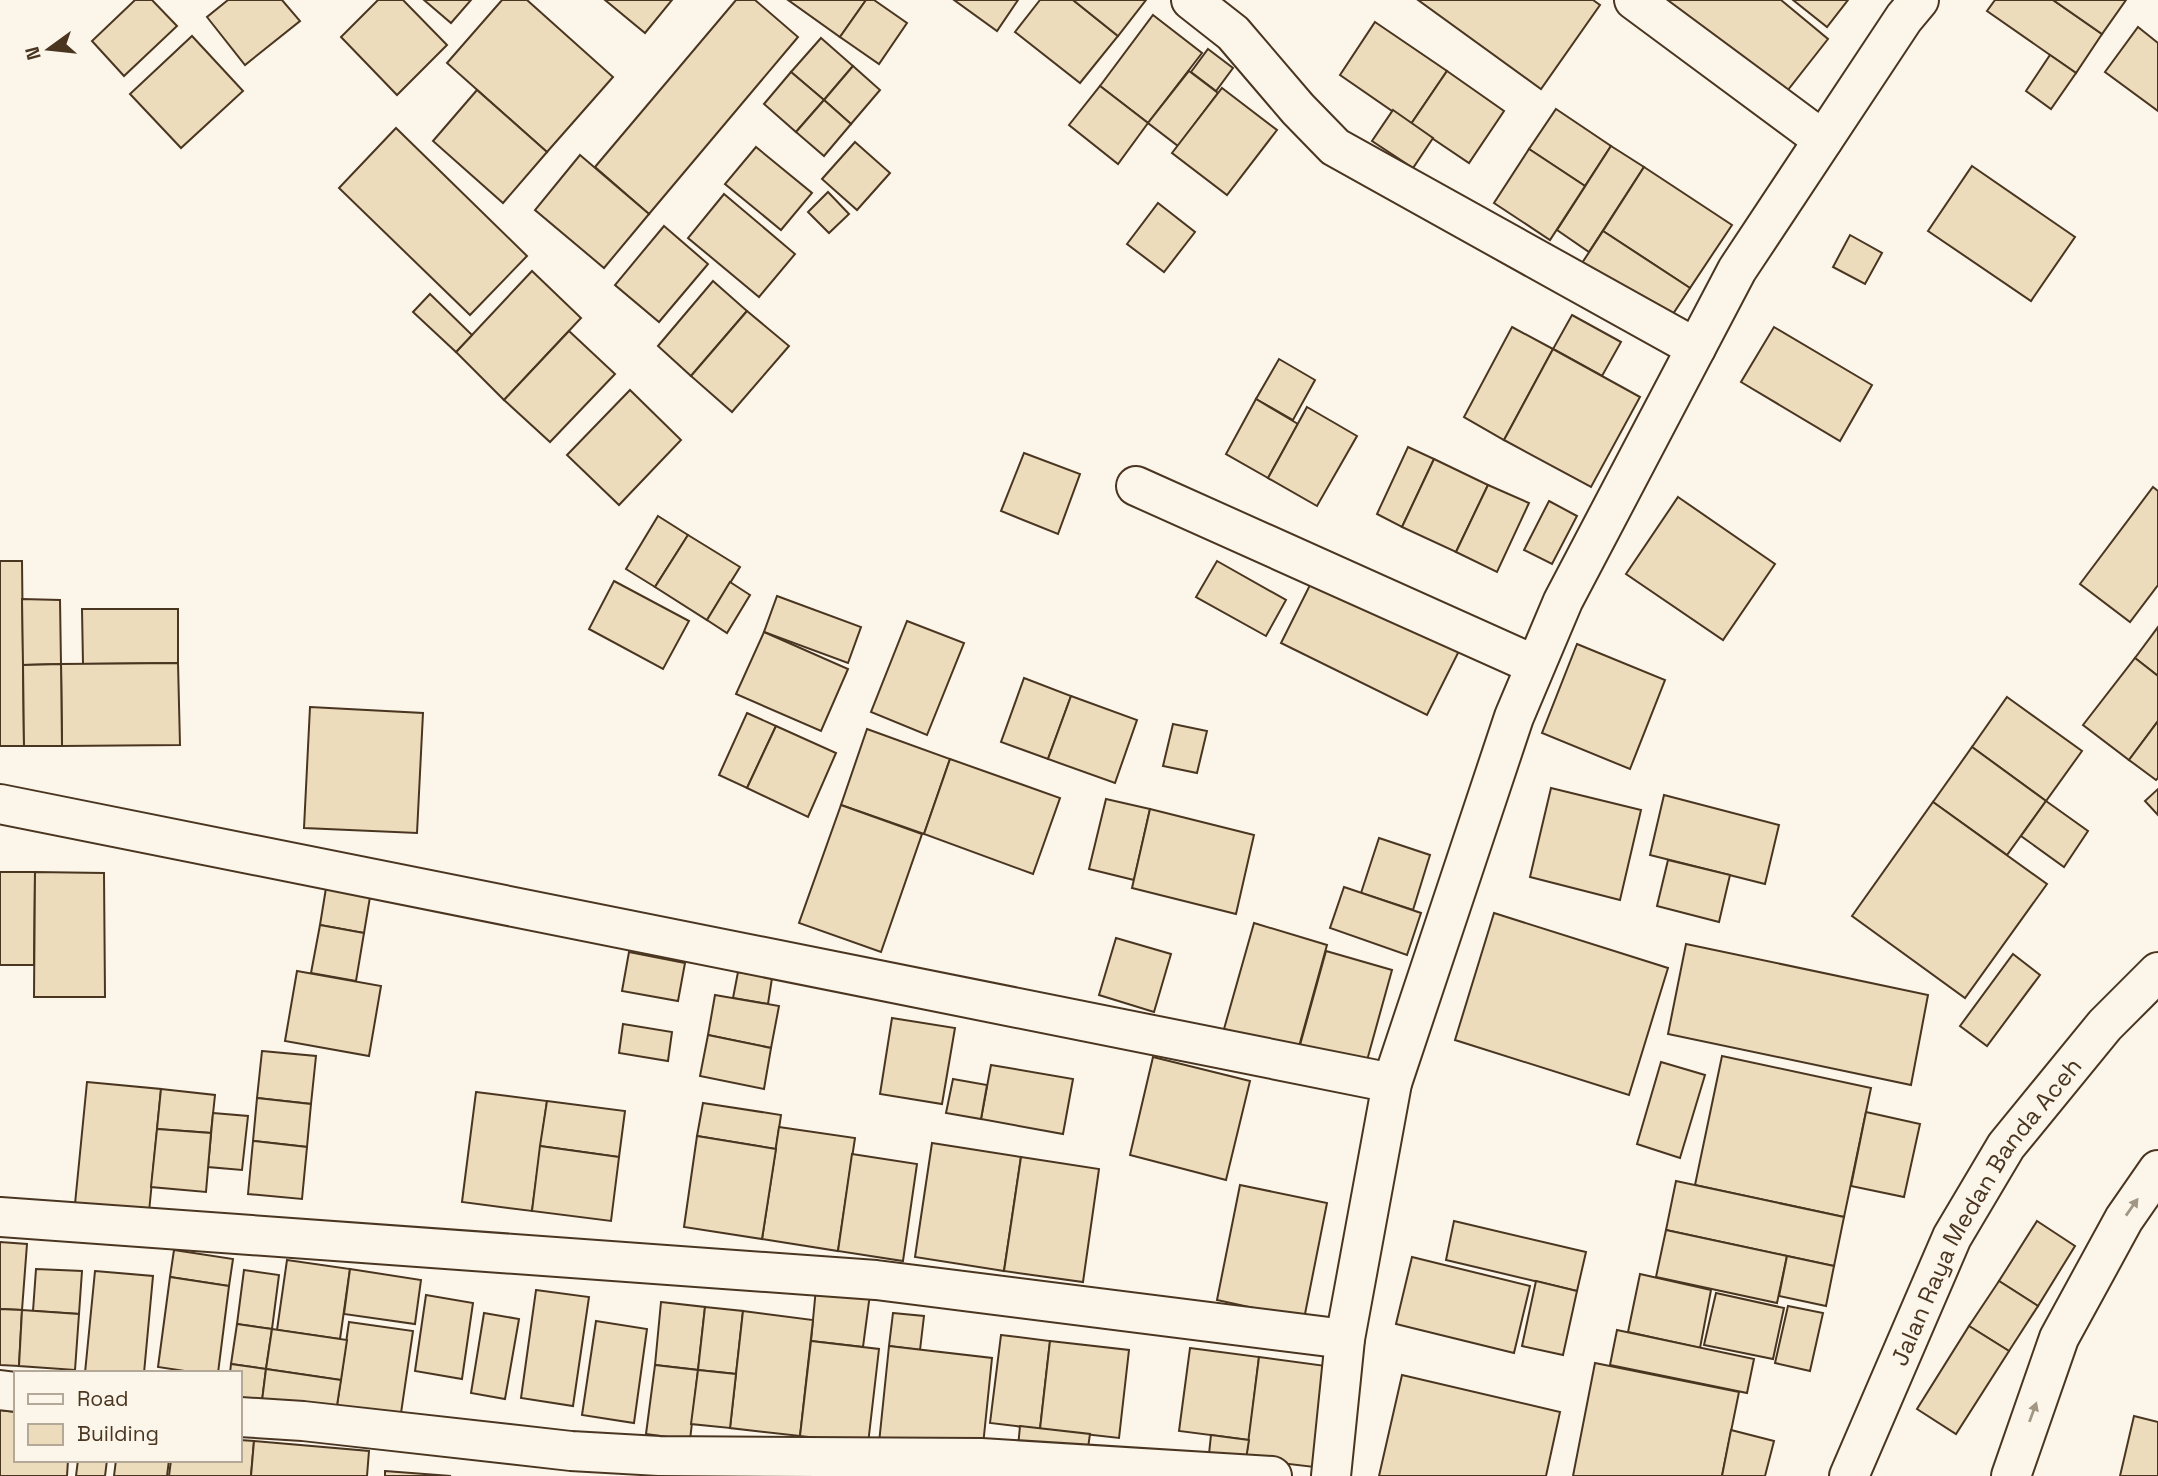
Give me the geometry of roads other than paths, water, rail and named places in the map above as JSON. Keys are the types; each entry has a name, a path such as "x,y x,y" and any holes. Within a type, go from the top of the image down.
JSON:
{"main road":[{"path":"1191,0 1233,33 1298,109 1335,147 1696,348"},
{"path":"1634,0 1823,140"},
{"path":"1331,1476 1345,1339 1392,1083 1514,717 1563,601 1737,270 1919,0"},
{"path":"1136,486 1535,665"},
{"path":"0,804 1392,1083"},
{"name":"Jalan Raya Medan Banda Aceh","path":"1849,1476 1952,1237 2006,1146 2105,1025 2158,972"},
{"path":"2011,1476 2059,1338 2124,1219 2158,1170"},
{"path":"0,1217 876,1280 1345,1339"},
{"path":"242,1417 303,1421 571,1451 659,1456 981,1458 1272,1476"}]}
